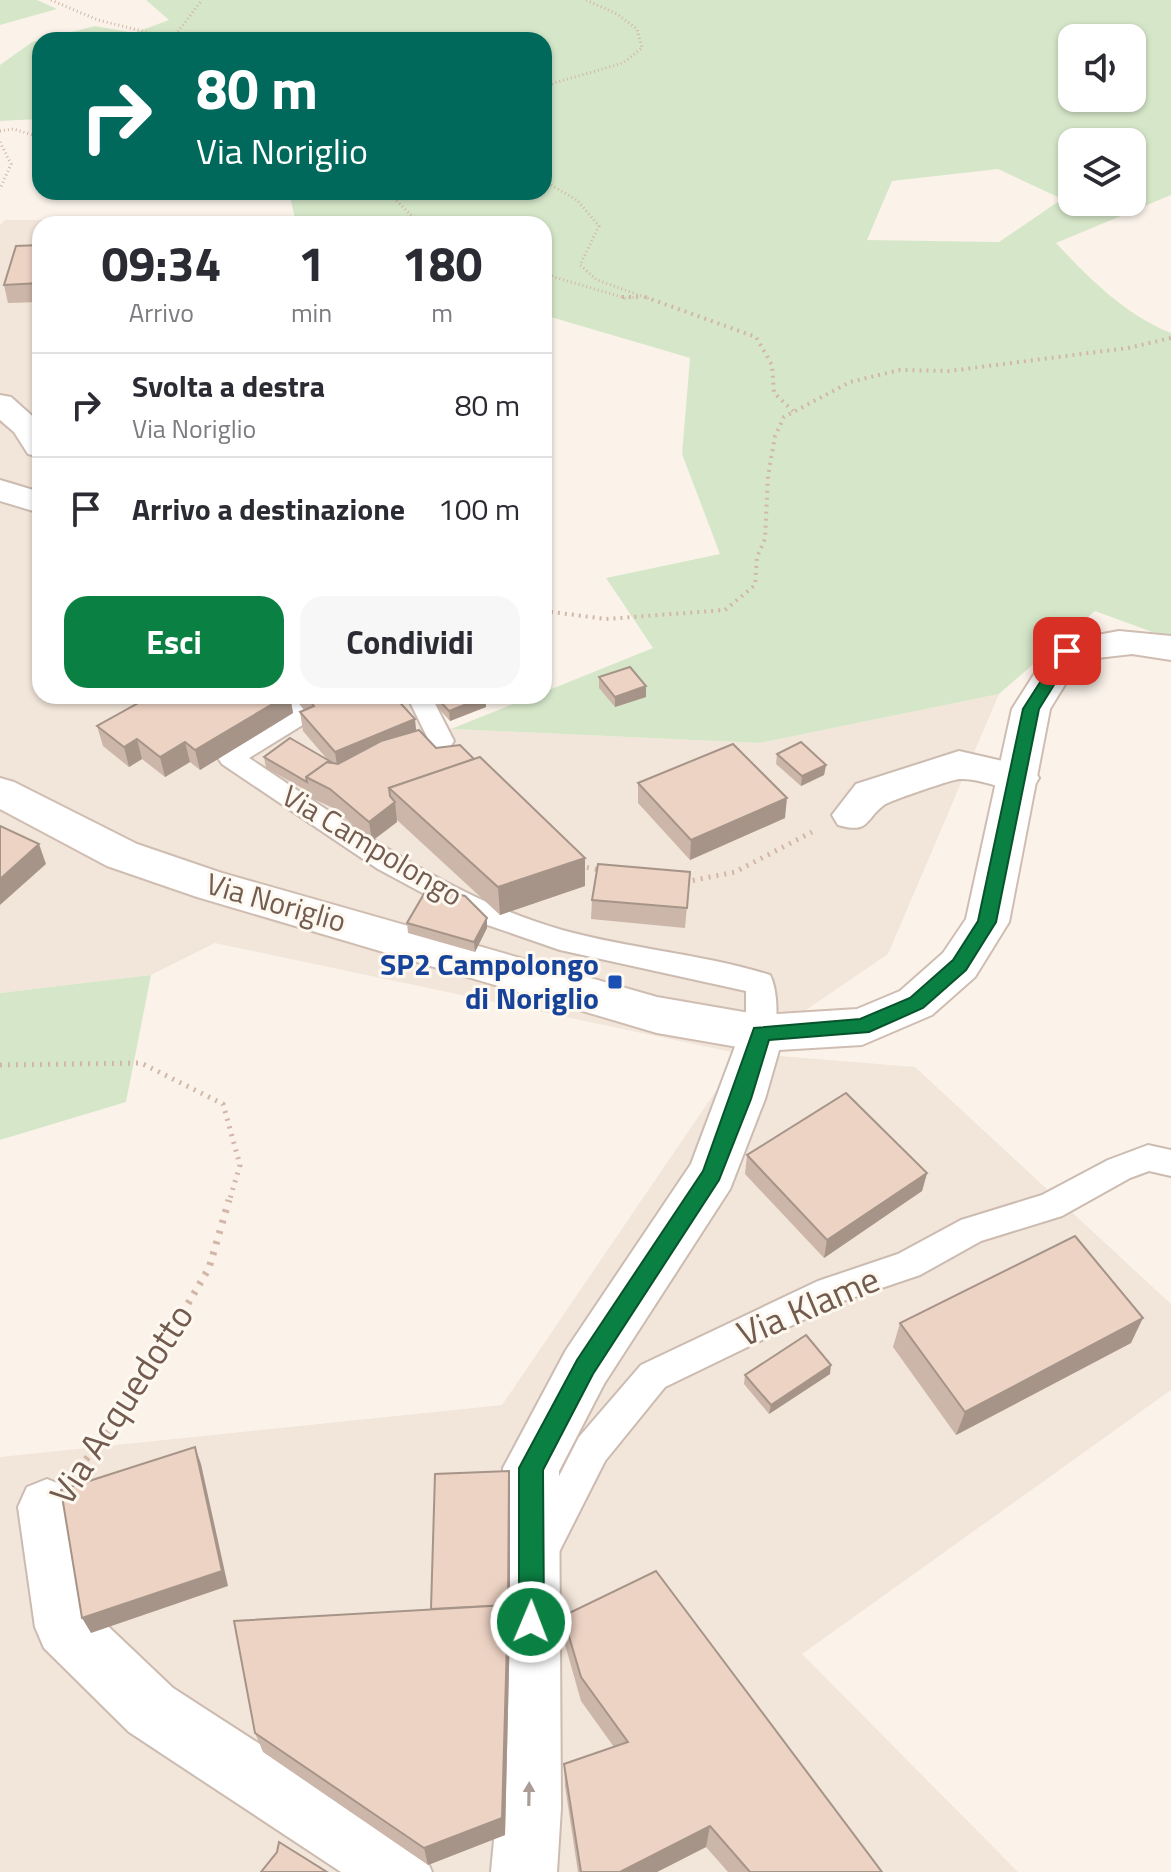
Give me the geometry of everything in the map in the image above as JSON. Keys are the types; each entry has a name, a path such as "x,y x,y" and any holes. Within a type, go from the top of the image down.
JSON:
{"main road":[{"path":"0,404 32,435"},
{"path":"0,490 32,500"},
{"name":"Via Noriglio","path":"0,792 122,855 212,886 657,1015 761,1033 862,1027 916,1003 959,965 987,922 1031,709 1067,651 1103,642 1151,643 1171,648"},
{"path":"853,815 870,794 959,765 1019,778"},
{"path":"524,1872 529,1808 533,1566 531,1468 585,1367 712,1174 741,1099 761,1033"},
{"name":"Via Acquedotto","path":"47,1507 65,1627 151,1710 399,1872"}],"lane":[{"name":"Via Campolongo","path":"290,704 300,715 231,758 388,862 483,913 560,940 760,983 761,1033"},
{"path":"423,704 441,741"},
{"name":"Via Klame","path":"533,1566 592,1449 653,1376 830,1291 908,1265 972,1230 1051,1206 1119,1169 1148,1158 1171,1163"}],"path":[{"path":"51,0 98,20 148,32"},
{"path":"178,32 202,0"},
{"path":"552,84 623,63 642,48 637,29 617,14 586,0"},
{"path":"0,131 13,129 32,135"},
{"path":"0,142 11,164 0,189"},
{"path":"0,175 4,179"},
{"path":"552,186 577,200 599,226 580,265 597,280 756,337 772,365 774,393 793,411"},
{"path":"396,200 412,216"},
{"path":"552,276 625,298 645,296"},
{"path":"552,612 606,619 725,610 755,585 757,557 765,539 768,476 775,436 784,417 850,382 900,370 949,371 1128,348 1171,338"},
{"path":"680,882 705,881 735,871 771,857 821,827 853,815"},
{"path":"573,866 607,871"},
{"name":"Via Acquedotto","path":"0,1065 141,1063 223,1104 240,1165 209,1268 123,1414 47,1507"}],"shaded area":[{"path":"5,220 32,220 32,704 434,704 451,729 759,743 999,694 888,954 743,1053 915,1067 1171,1304 1171,1390 802,1654 1018,1872 0,1872 0,1457 502,1405 741,1054 215,943 151,975 0,993 0,225"}],"green space":[{"path":"0,0 37,0 57,9 0,25"},
{"path":"146,0 1171,0 1171,195 1146,205 1146,128 1058,128 1058,197 998,169 892,181 867,240 999,242 1058,202 1058,216 1121,216 1056,243 1123,306 1171,333 1171,639 1095,611 999,694 759,743 451,729 513,704 552,704 552,689 653,648 606,578 720,554 682,454 690,358 552,317 552,216 294,216 291,200 552,200 552,32 137,32 169,20"},
{"path":"95,26 128,32 71,32"},
{"path":"32,42 32,119 0,121 0,65"},
{"path":"151,975 126,1102 0,1140 0,993"}],"building":[{"path":"32,245 32,283 4,285 16,246"},
{"path":"630,667 646,686 615,697 599,677"},
{"path":"137,704 273,704 195,750 185,742 160,757 137,739 124,747 97,726"},
{"path":"312,704 401,704 415,719 335,752 300,712 314,706"},
{"path":"443,704 467,704 449,711"},
{"path":"419,730 436,748 460,745 474,759 389,788 395,802 369,822 330,789 306,777 327,762 338,764 381,741"},
{"path":"290,738 333,763 327,762 306,777 307,782 264,757"},
{"path":"801,742 826,765 802,776 777,754"},
{"path":"733,744 787,798 691,840 638,783"},
{"path":"480,757 585,858 498,887 389,788"},
{"path":"0,826 39,844 0,879"},
{"path":"598,864 690,872 687,908 592,900"},
{"path":"428,887 465,896 487,918 474,942 407,923"},
{"path":"846,1093 927,1173 827,1240 747,1155"},
{"path":"1075,1236 1143,1318 965,1412 900,1323"},
{"path":"806,1335 831,1365 771,1405 745,1375"},
{"path":"195,1447 222,1571 82,1618 61,1490"},
{"path":"509,1471 508,1611 508,1605 431,1609 435,1474"},
{"path":"656,1571 882,1872 750,1872 710,1826 620,1872 581,1872 564,1764 628,1742 581,1677 563,1616"},
{"path":"508,1605 502,1818 424,1848 255,1733 234,1621"},
{"path":"279,1842 327,1872 261,1872 277,1852"}],"place":[{"name":"SP2 Campolongo di Noriglio","path":"615,982"}],"route":[{"path":"531,1622 531,1468 585,1367 712,1174 741,1099 761,1033 862,1027 916,1003 959,965 987,922 1031,709 1067,651"}]}
